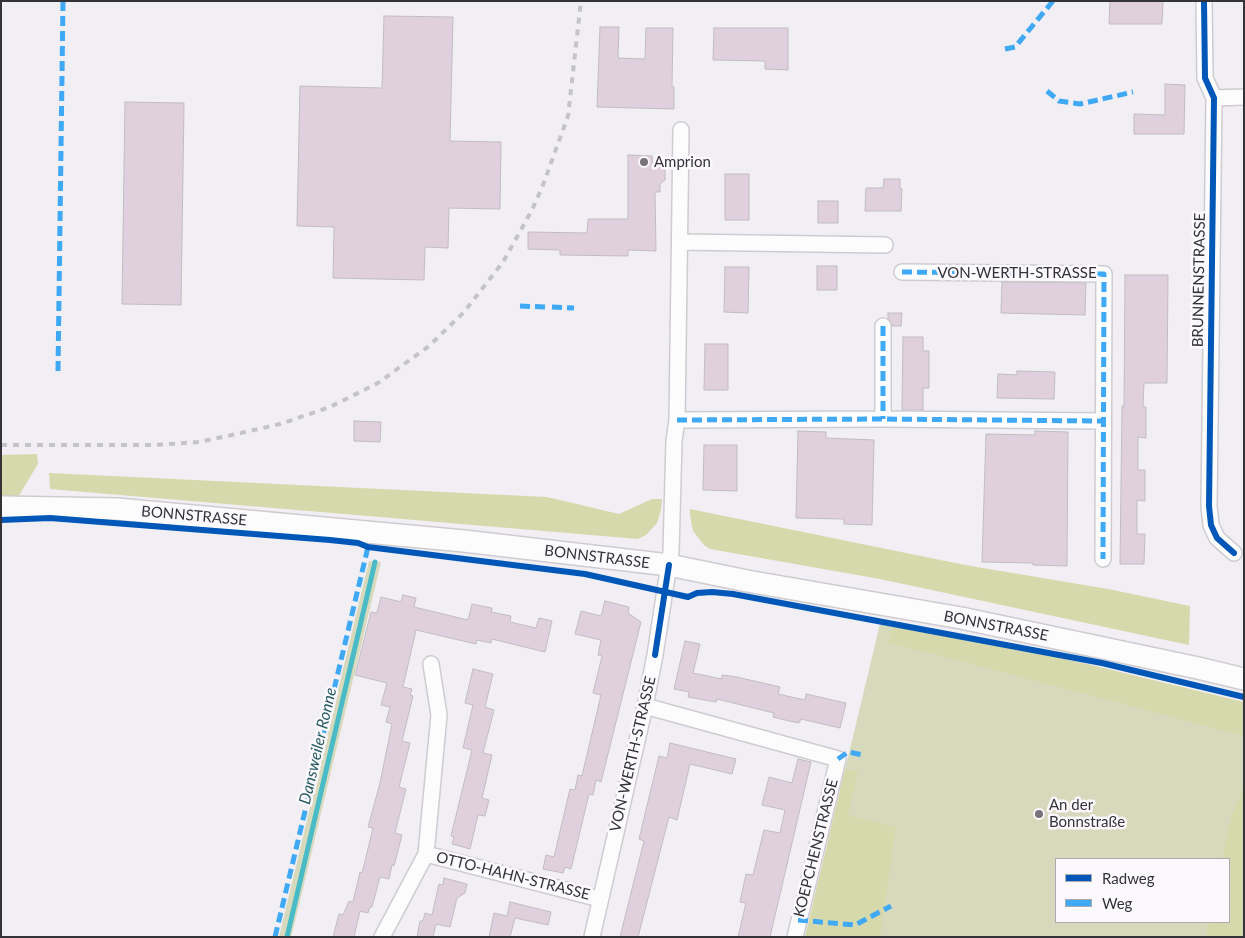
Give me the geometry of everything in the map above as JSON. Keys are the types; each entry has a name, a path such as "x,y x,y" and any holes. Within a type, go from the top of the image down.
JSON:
{"main road":[{"name":"BONNSTRASSE","path":"1,506 117,509 464,541 669,565 961,618 1244,679"}],"street":[{"name":"BRUNNENSTRASSE","path":"1204,1 1205,78 1214,98 1209,506 1211,525 1217,538 1234,553"},
{"path":"1214,98 1244,98"},
{"name":"VON-WERTH-STRASSE","path":"592,937 645,706 657,646 672,551 674,438 677,420 681,130"},
{"path":"680,242 885,245"},
{"name":"VON-WERTH-STRASSE","path":"902,272 1104,274 1102,559"},
{"path":"883,326 883,419"},
{"path":"677,420 1104,421"},
{"name":"OTTO-HAHN-STRASSE","path":"382,937 426,854 440,715 431,664"},
{"name":"KOEPCHENSTRASSE","path":"645,706 838,759 795,937"},
{"name":"OTTO-HAHN-STRASSE","path":"426,854 600,899"}],"green space":[{"path":"37,454 38,464 18,497 1,497 1,455"},
{"path":"49,473 547,497 619,514 652,499 662,499 657,523 646,535 638,539 50,489"},
{"path":"690,509 965,565 1108,589 1190,606 1189,645 880,579 710,549 704,545 693,531"},
{"path":"369,561 381,562 301,897 291,937 279,937"},
{"name":"An der Bonnstraße","path":"880,624 1092,665 1244,703 1244,937 805,937"},
{"path":"893,626 1048,655 1244,702 1244,736 888,643"},
{"path":"845,769 858,772 848,815 896,827 880,937 805,937"},
{"path":"1244,786 1244,937 1206,937 1209,923 1230,923 1230,858 1222,858 1231,818"}],"building":[{"path":"1110,1 1163,1 1162,24 1109,24"},
{"path":"384,16 453,17 450,141 501,142 500,209 449,208 448,248 425,247 424,280 333,278 334,227 297,226 300,86 382,88"},
{"path":"600,27 619,27 618,58 645,59 646,28 673,28 672,86 674,87 674,109 597,107"},
{"path":"714,28 788,28 788,70 765,69 765,61 713,60"},
{"path":"1165,84 1185,85 1184,134 1134,134 1134,114 1165,115"},
{"path":"125,102 184,103 181,305 122,304"},
{"path":"628,155 652,156 653,164 665,164 665,180 660,184 660,192 655,192 656,251 628,250 628,256 560,255 560,250 528,249 528,232 587,233 588,219 628,219"},
{"path":"725,174 749,174 749,220 725,220"},
{"path":"884,179 900,179 900,189 902,189 901,211 865,211 866,188 883,188"},
{"path":"818,201 838,201 838,223 818,223"},
{"path":"817,266 837,266 837,290 817,290"},
{"path":"725,267 749,267 748,313 724,312"},
{"path":"1125,275 1168,275 1167,383 1144,383 1143,407 1146,407 1146,438 1138,437 1138,470 1145,470 1145,501 1137,500 1137,534 1145,534 1144,564 1120,564"},
{"path":"1002,282 1086,283 1085,315 1001,313"},
{"path":"888,313 902,313 901,326 892,326"},
{"path":"903,337 923,337 923,351 929,351 929,388 923,388 923,410 902,410"},
{"path":"705,344 728,344 728,390 704,390"},
{"path":"1017,371 1055,372 1054,399 997,398 998,374 1017,375"},
{"path":"354,421 381,422 380,442 354,441"},
{"path":"798,431 826,432 826,438 874,440 872,525 844,524 844,519 796,518"},
{"path":"1035,431 1068,432 1067,566 982,562 986,434 1035,435"},
{"path":"704,445 737,445 737,491 703,490"},
{"path":"403,595 416,598 414,607 468,620 472,604 492,608 491,612 511,616 510,622 536,628 539,618 552,621 545,652 492,639 491,643 477,640 476,644 416,630 403,687 412,689 410,695 413,696 402,741 410,743 399,787 406,789 395,833 402,835 394,866 392,865 389,879 380,877 372,907 370,907 368,913 360,911 354,937 333,937 339,914 343,915 349,901 353,902 360,872 362,873 373,828 368,827 380,783 392,724 386,722 390,707 381,705 387,683 355,675 371,612 377,613 381,597 401,602"},
{"path":"605,601 629,607 628,613 641,622 601,782 596,780 593,795 589,794 571,869 565,867 563,873 543,869 546,855 554,857 570,789 575,790 578,775 582,776 601,695 593,693 602,656 598,655 601,640 575,634 581,611 601,616"},
{"path":"685,641 700,644 693,673 722,679 722,675 737,677 780,687 778,694 805,700 806,694 846,703 840,728 801,719 799,723 785,720 773,717 774,713 717,699 716,702 688,697 689,692 674,689"},
{"path":"473,669 493,674 485,707 494,710 483,753 492,755 482,798 489,800 485,816 478,815 470,849 452,844 454,837 451,836 472,750 463,748 473,705 465,703"},
{"path":"670,743 736,759 732,774 690,764 677,820 669,817 638,937 620,937 644,841 639,839 659,756 667,758"},
{"path":"798,759 811,762 770,937 738,937 746,903 740,902 746,874 753,875 764,830 780,833 785,810 762,805 769,777 792,783"},
{"path":"444,878 467,884 465,893 457,898 450,927 436,924 433,937 417,937 420,921 423,921 425,913 432,915 439,884 443,885"},
{"path":"510,902 551,912 548,925 515,918 510,937 489,937 494,913 507,916"}],"waterway":[{"name":"Dansweiler Ronne","path":"287,937 375,562"}],"railway":[{"path":"1,445 155,445 199,442 280,424 330,407 378,383 429,346 464,312 503,262 532,210 568,116 581,1"}],"marked path":[{"path":"58,371 63,1"},
{"path":"1005,49 1015,47 1053,1"},
{"path":"1047,91 1059,101 1080,104 1133,92"},
{"path":"902,272 1104,274 1103,559"},
{"path":"520,306 546,307"},
{"path":"552,307 574,308"},
{"path":"883,326 883,419"},
{"path":"677,420 1103,421"},
{"path":"275,937 368,547"},
{"path":"838,759 848,752 863,755"},
{"path":"798,920 855,925 891,906"}],"cycle path":[{"path":"1204,1 1205,78 1214,98 1209,506 1211,525 1217,538 1234,553"},
{"path":"1,520 50,518 330,540 358,543 368,547 585,574 688,597 697,593 733,594 1102,663 1244,697"},
{"path":"655,655 669,565"}],"place":[{"name":"Amprion","path":"644,162"},
{"name":"An der Bonnstraße","path":"1039,814"}]}
